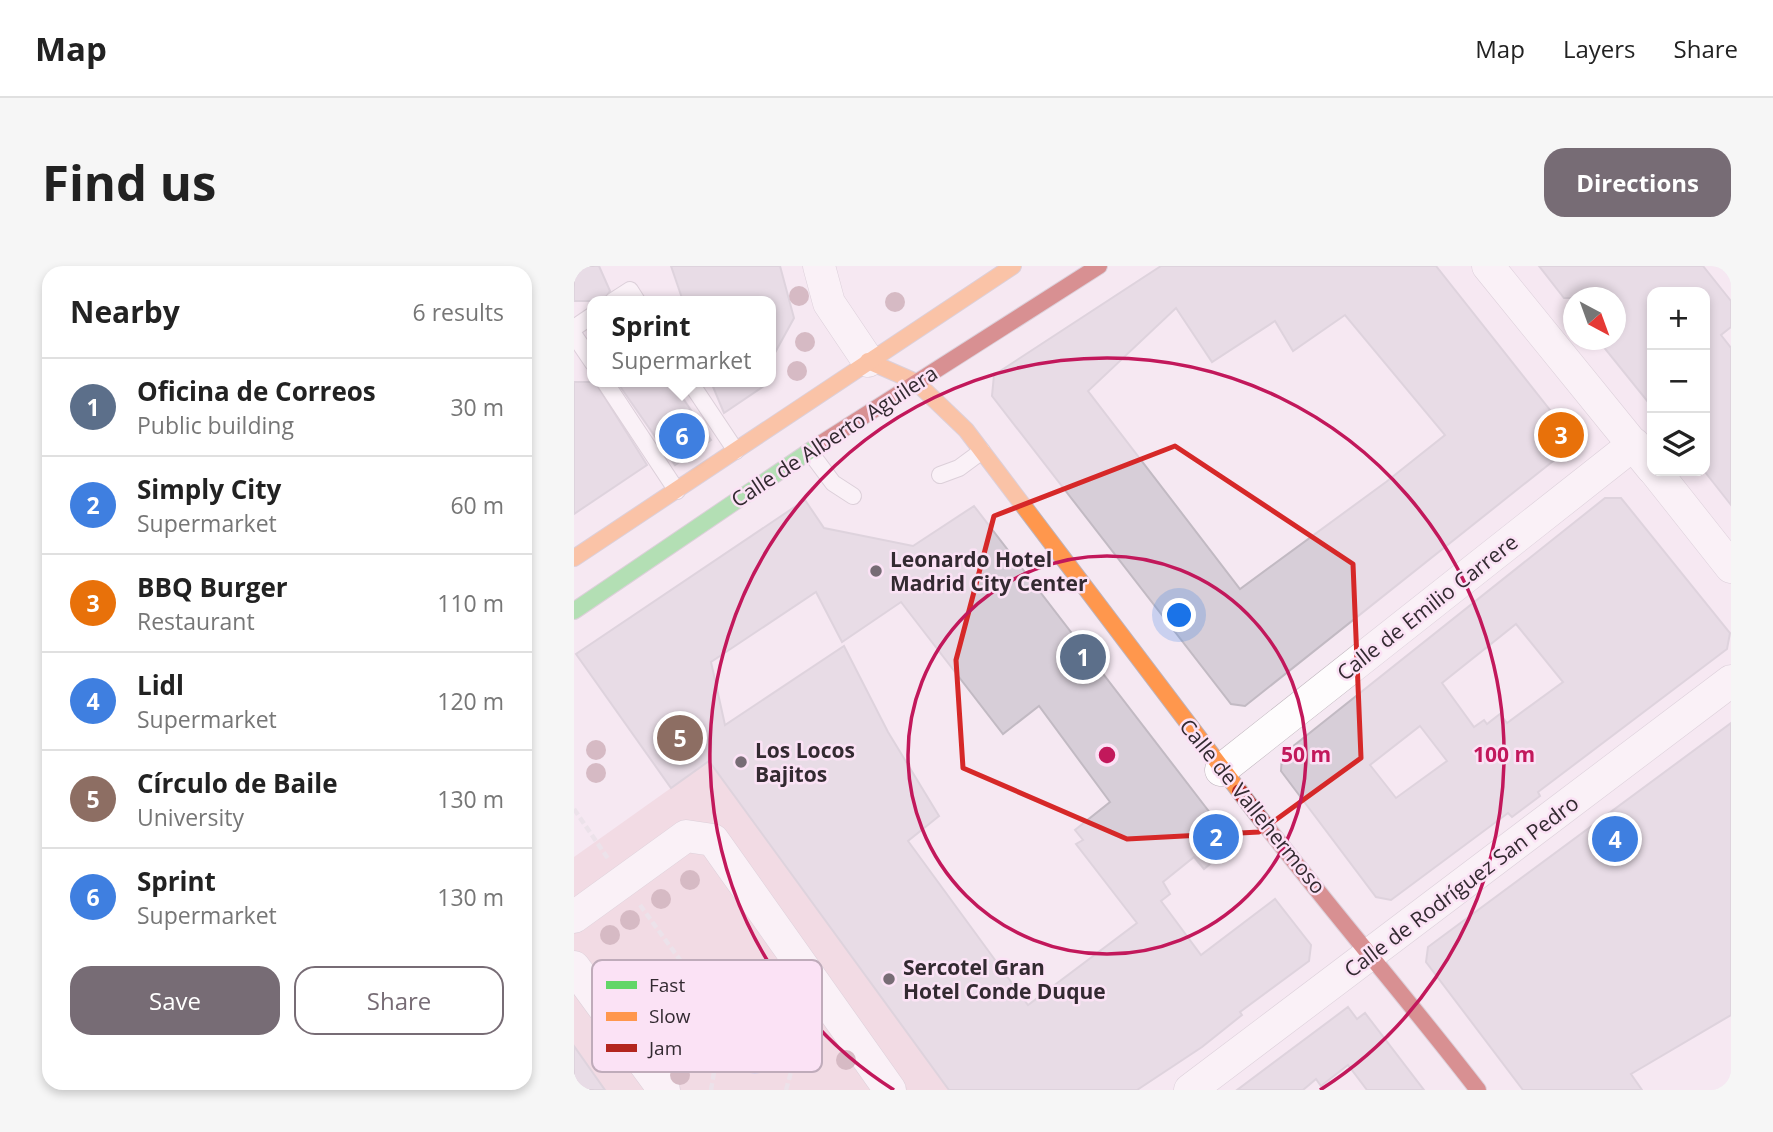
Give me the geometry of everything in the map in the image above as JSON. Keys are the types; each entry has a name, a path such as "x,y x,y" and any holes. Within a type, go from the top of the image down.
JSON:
{"main road":[{"name":"Calle de Alberto Aguilera","path":"574,558 1013,266"},
{"name":"Calle de Alberto Aguilera","path":"574,611 775,473 1099,266"},
{"name":"Calle de Vallehermoso","path":"868,361 916,382 957,420 1221,770 1369,955 1391,976 1478,1090"}],"street":[{"path":"819,266 829,303 868,361"},
{"path":"1489,266 1647,461"},
{"name":"Calle de Emilio Carrere","path":"1221,770 1647,461"},
{"path":"1659,476 1731,567"},
{"name":"Calle de Rodríguez San Pedro","path":"1190,1090 1731,681"},
{"path":"574,917 686,836 713,840 796,960"},
{"path":"574,967 592,992"},
{"path":"822,997 890,1090"},
{"path":"651,1072 664,1090"}],"lane":[{"path":"620,296 629,290 633,296"},
{"path":"574,335 587,354"},
{"path":"608,387 677,491"},
{"path":"693,387 736,451"},
{"path":"940,475 959,468 982,451"},
{"path":"810,452 833,483 853,496"}],"path":[{"path":"574,809 681,960"},
{"path":"822,1022 834,1014"},
{"path":"711,1090 714,1072"},
{"path":"786,1090 791,1072"}],"highlighted area":[{"path":"1175,446 1353,564 1361,758 1259,832 1127,839 963,768 956,660 994,516"}],"shaded area":[{"path":"709,761 949,1090 605,1090 592,1072 822,1072 822,960 592,960 592,1072 574,1046 574,857"}],"building":[{"path":"574,266 599,266 610,291 606,296 587,296 587,301 574,301"},
{"path":"671,266 780,266 794,318 776,351 776,296 681,296"},
{"path":"1161,266 1436,266 1569,434 1567,450 1245,706 1231,704 992,396 994,375","holes":["1176,308 1212,362 1275,321 1293,351 1345,315 1445,435 1386,482 1240,589 1088,391"]},
{"path":"1539,266 1703,266 1731,301 1731,327 1721,335 1731,348 1731,505 1708,476 1710,287 1647,287 1647,401 1606,350 1626,350 1626,287 1563,287 1563,297"},
{"path":"574,382 587,382 587,387 598,387 647,465 574,514"},
{"path":"620,387 675,387 711,440 675,465"},
{"path":"713,387 763,387 724,413"},
{"path":"1605,498 1621,498 1730,633 1727,649 1538,792 1540,796 1512,817 1508,813 1391,900 1376,897 1281,771 1282,755","holes":["1516,624 1563,682 1507,723 1500,714 1487,724 1484,720 1474,727 1442,683","1420,726 1447,761 1396,798 1370,765"]},
{"path":"805,500 824,528 913,546 974,506 1234,844 1204,869 1194,857 1163,882 1170,894 1161,901 1201,955 1275,899 1311,945 1309,961 1240,1012 1242,1015 1202,1047 1137,1090 949,1090 709,761 671,788 576,654","holes":["816,592 842,642 901,602 1003,734 1039,706 1110,802 1075,830 1083,840 1076,844 1137,923 1028,1005 908,841 939,816 888,732 844,646 725,725 711,662"]},
{"path":"1731,723 1731,1015 1631,1074 1642,1090 1523,1090 1426,962 1428,947"},
{"path":"1348,1007 1357,1019 1365,1013 1424,1090 1367,1090 1348,1065 1321,1086 1316,1079 1303,1090 1237,1090"},
{"path":"574,1046 605,1090 574,1090"}],"traffic: fast":[{"path":"574,611 820,444"}],"traffic: slow":[{"path":"574,558 1013,266"},
{"path":"868,361 916,382 966,430 1240,792"}],"traffic: jam":[{"path":"820,444 1099,266"},
{"path":"1240,792 1478,1090"}],"place":[{"name":"BBQ Burger","path":"1561,435"},
{"name":"Sprint","path":"682,436"},
{"name":"Leonardo Hotel Madrid City Center","path":"876,571"},
{"name":"Oficina de Correos","path":"1083,657"},
{"name":"Círculo de Baile","path":"680,738"},
{"name":"Los Locos Bajitos","path":"741,762"},
{"name":"Simply City","path":"1216,837"},
{"name":"Lidl","path":"1615,839"},
{"name":"Sercotel Gran Hotel Conde Duque","path":"889,979"}]}
